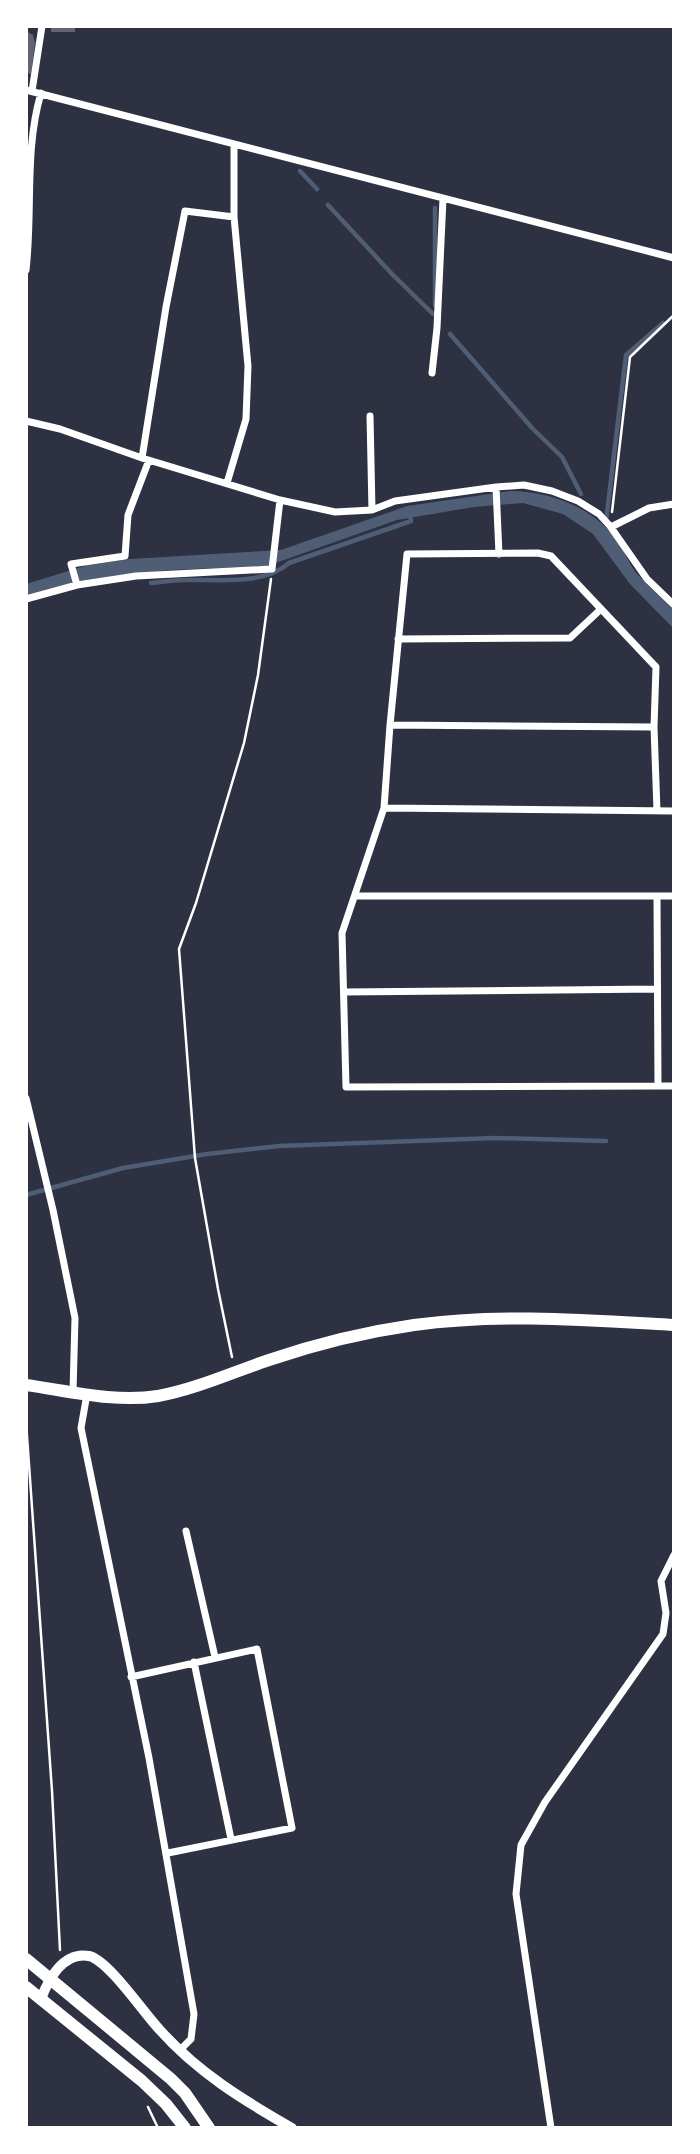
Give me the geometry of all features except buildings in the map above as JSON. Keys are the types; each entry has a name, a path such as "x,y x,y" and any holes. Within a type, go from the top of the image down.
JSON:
{"main road":[{"path":"26,1385 134,1398 159,1396 285,1355 348,1338 413,1325 531,1317 674,1325"},
{"path":"26,1959 50,1976 170,2078 185,2093 209,2128"},
{"path":"26,1987 142,2081 166,2104 184,2128"}],"street":[{"path":"42,26 29,90 674,258"},
{"path":"26,270 30,159 35,114 41,93"},
{"path":"227,483 246,419 248,366 234,217 234,144"},
{"path":"432,373 437,328 443,199"},
{"path":"76,582 71,564 125,556 128,515 145,459 166,307 185,211 234,217"},
{"path":"370,416 372,510"},
{"path":"26,421 60,429 145,459 280,500 335,512 372,510 395,502 496,487 524,485 552,491 587,506 610,526 647,579 674,605"},
{"path":"496,487 499,554"},
{"path":"26,599 76,582 272,569 280,500"},
{"path":"610,526 649,508 674,504"},
{"path":"657,811 654,727 656,667 551,556 538,553 407,554 384,808 342,933 346,1087 674,1086"},
{"path":"398,639 570,638 601,609"},
{"path":"390,725 654,727"},
{"path":"384,808 674,811"},
{"path":"356,896 674,896"},
{"path":"657,896 658,1086"},
{"path":"344,992 657,989"},
{"path":"26,1098 75,1318 73,1392"},
{"path":"87,1394 81,1427 168,1853 194,2014 191,2039 179,2051"},
{"path":"186,1531 215,1657"},
{"path":"551,2128 516,1894 521,1845 545,1802 663,1634 666,1613 661,1581 674,1555"},
{"path":"131,1677 257,1649 292,1828 168,1853"},
{"path":"194,1662 231,1839"},
{"path":"41,1999 50,1976 62,1964 78,1957 89,1956 107,1966 179,2051 201,2070 240,2098 292,2128"}],"path":[{"path":"610,526 629,357 674,315"},
{"path":"236,1372 195,1158 179,950 196,904 244,743 258,675 272,569"},
{"path":"26,1422 62,1964"}],"water":[{"path":"510,491 556,498 598,520 619,543 636,572 674,611 674,629 630,584 593,534 563,514 523,503 474,507 397,520 267,566 169,570 113,576 26,596 26,584 88,565 130,559 281,550 407,506"}],"waterway":[{"path":"300,171 317,189"},
{"path":"328,205 433,314"},
{"path":"435,208 435,305"},
{"path":"606,521 626,355 663,323"},
{"path":"450,334 533,429 562,457 581,494"},
{"path":"151,583 239,580 266,575 289,563 411,521 410,514"},
{"path":"26,1195 123,1168 207,1154 279,1146 495,1138 606,1141"}]}
